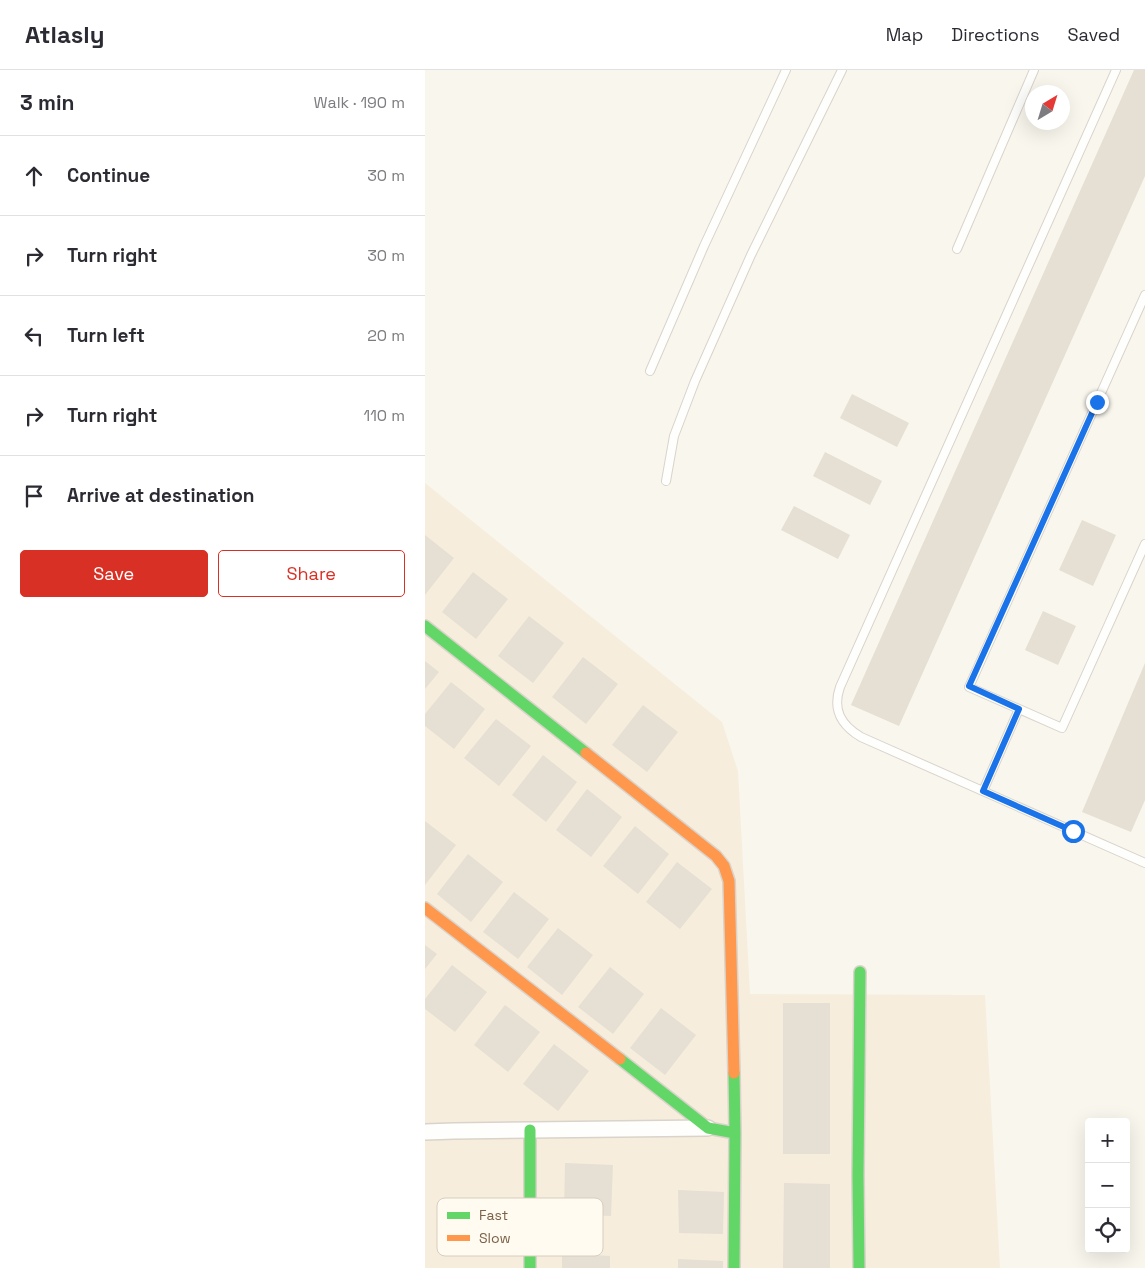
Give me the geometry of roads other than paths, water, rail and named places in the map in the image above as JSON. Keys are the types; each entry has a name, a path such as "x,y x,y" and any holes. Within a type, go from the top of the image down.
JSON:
{"street":[{"path":"425,626 716,856 724,866 729,881 735,1133 734,1268"},
{"path":"425,908 708,1128"},
{"path":"859,1268 860,972"},
{"path":"425,1132 708,1128 735,1133"},
{"path":"530,1130 530,1198"}],"lane":[{"path":"650,371 704,246 786,70"},
{"path":"666,481 674,436 695,381 751,255 843,70"},
{"path":"957,249 1034,70"},
{"path":"1116,70 838,694 837,708 839,715 854,733 1145,863"},
{"path":"1145,295 969,686 1062,728 1145,544"},
{"path":"983,791 1019,709"}]}
